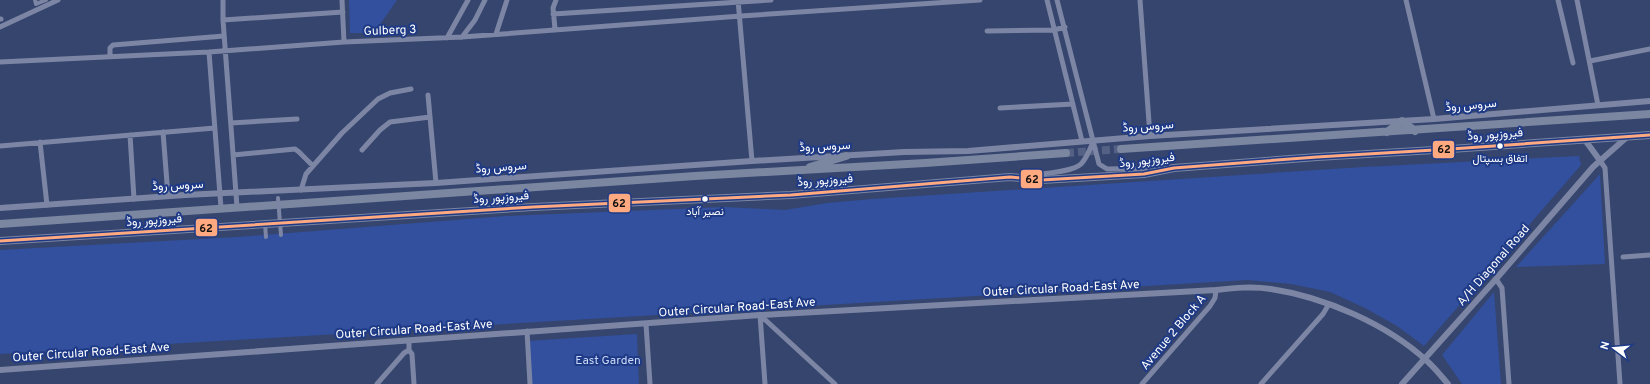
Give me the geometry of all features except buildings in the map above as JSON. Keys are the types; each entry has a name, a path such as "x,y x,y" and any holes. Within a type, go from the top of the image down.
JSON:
{"main road":[{"name":"فیروزپور روڈ","path":"1121,149 1386,133 1650,114"},
{"path":"1386,133 1402,121 1415,130"},
{"name":"فیروزپور روڈ","path":"0,241 533,207 791,195 1010,177 1042,180 1144,174 1174,168 1650,135"},
{"name":"فیروزپور روڈ","path":"0,224 237,207 290,201 798,171 1066,153"},
{"path":"798,171 846,156"}],"street":[{"path":"35,0 36,4 46,0"},
{"path":"0,28 58,0"},
{"path":"223,0 224,36 237,207"},
{"path":"342,0 344,42"},
{"path":"447,38 468,0"},
{"path":"462,37 475,20 485,0"},
{"path":"496,34 507,0"},
{"path":"555,29 553,8 556,0"},
{"path":"553,14 771,0"},
{"name":"Gulberg 3","path":"0,62 209,52 344,42 447,38 555,29 980,0"},
{"path":"1047,0 1082,141"},
{"path":"1057,0 1082,91 1099,162 1104,168 1174,168"},
{"path":"1140,0 1150,136"},
{"path":"1406,0 1434,119"},
{"path":"1558,0 1573,63"},
{"path":"1577,0 1598,105"},
{"path":"739,1 752,161"},
{"path":"223,20 343,12"},
{"path":"987,31 1054,30 1065,27"},
{"path":"110,56 110,48 113,45 224,36"},
{"path":"1590,61 1650,49"},
{"path":"209,52 221,208"},
{"path":"301,190 306,174 342,133 378,99 390,93 411,89"},
{"path":"1071,96 1082,91"},
{"path":"428,95 436,183"},
{"name":"سروس روڈ","path":"0,208 168,196 436,183 904,152 968,152 1082,141 1434,119 1650,101"},
{"path":"1000,108 1073,104"},
{"path":"1076,115 1088,116"},
{"path":"362,150 380,130 390,122 430,117"},
{"path":"231,123 297,119"},
{"path":"0,146 215,128"},
{"path":"163,132 168,196"},
{"path":"130,135 134,199"},
{"name":"A/H Diagonal Road","path":"1402,384 1593,167 1601,162 1627,137"},
{"path":"1585,140 1605,168 1620,384"},
{"path":"1010,177 1066,170 1077,167 1083,162 1094,141"},
{"path":"40,142 46,205"},
{"path":"233,155 295,150 300,152 313,166"},
{"path":"278,198 280,236"},
{"path":"265,224 266,237"},
{"path":"1623,257 1650,255"},
{"path":"1496,279 1502,288 1509,384"},
{"name":"Outer Circular Road-East Ave","path":"0,370 760,315 1216,290 1245,287 1270,289 1304,296 1346,310 1380,328 1424,359 1448,384"},
{"name":"Avenue 2 Block A","path":"1142,384 1210,306 1215,298 1216,290"},
{"path":"1261,384 1323,314 1329,304"},
{"path":"760,315 765,384"},
{"path":"760,315 835,384"},
{"path":"646,324 650,384"},
{"path":"527,332 530,384"},
{"path":"409,341 409,350 412,354 414,384"},
{"path":"377,384 404,352 409,350"}],"green space":[{"path":"349,0 397,0 374,33 350,33"},
{"path":"1579,156 1581,165 1424,346 1397,326 1365,308 1330,292 1291,284 1247,280 0,354 0,250 237,237 506,216 724,207 785,210 827,203 872,199 1364,167"},
{"path":"1600,174 1605,264 1516,267"},
{"path":"1494,292 1501,384 1462,384 1442,355"},
{"name":"East Garden","path":"637,334 639,384 530,384 526,341"}],"tunnel":[{"path":"1066,153 1121,149"}],"transit line":[{"name":"62","path":"0,241 533,207 791,195 1010,177 1042,180 1144,174 1174,168 1650,135"}],"place":[{"name":"اتفاق ہسپتال","path":"1500,146"},
{"name":"نصیر آباد","path":"705,199"}]}
